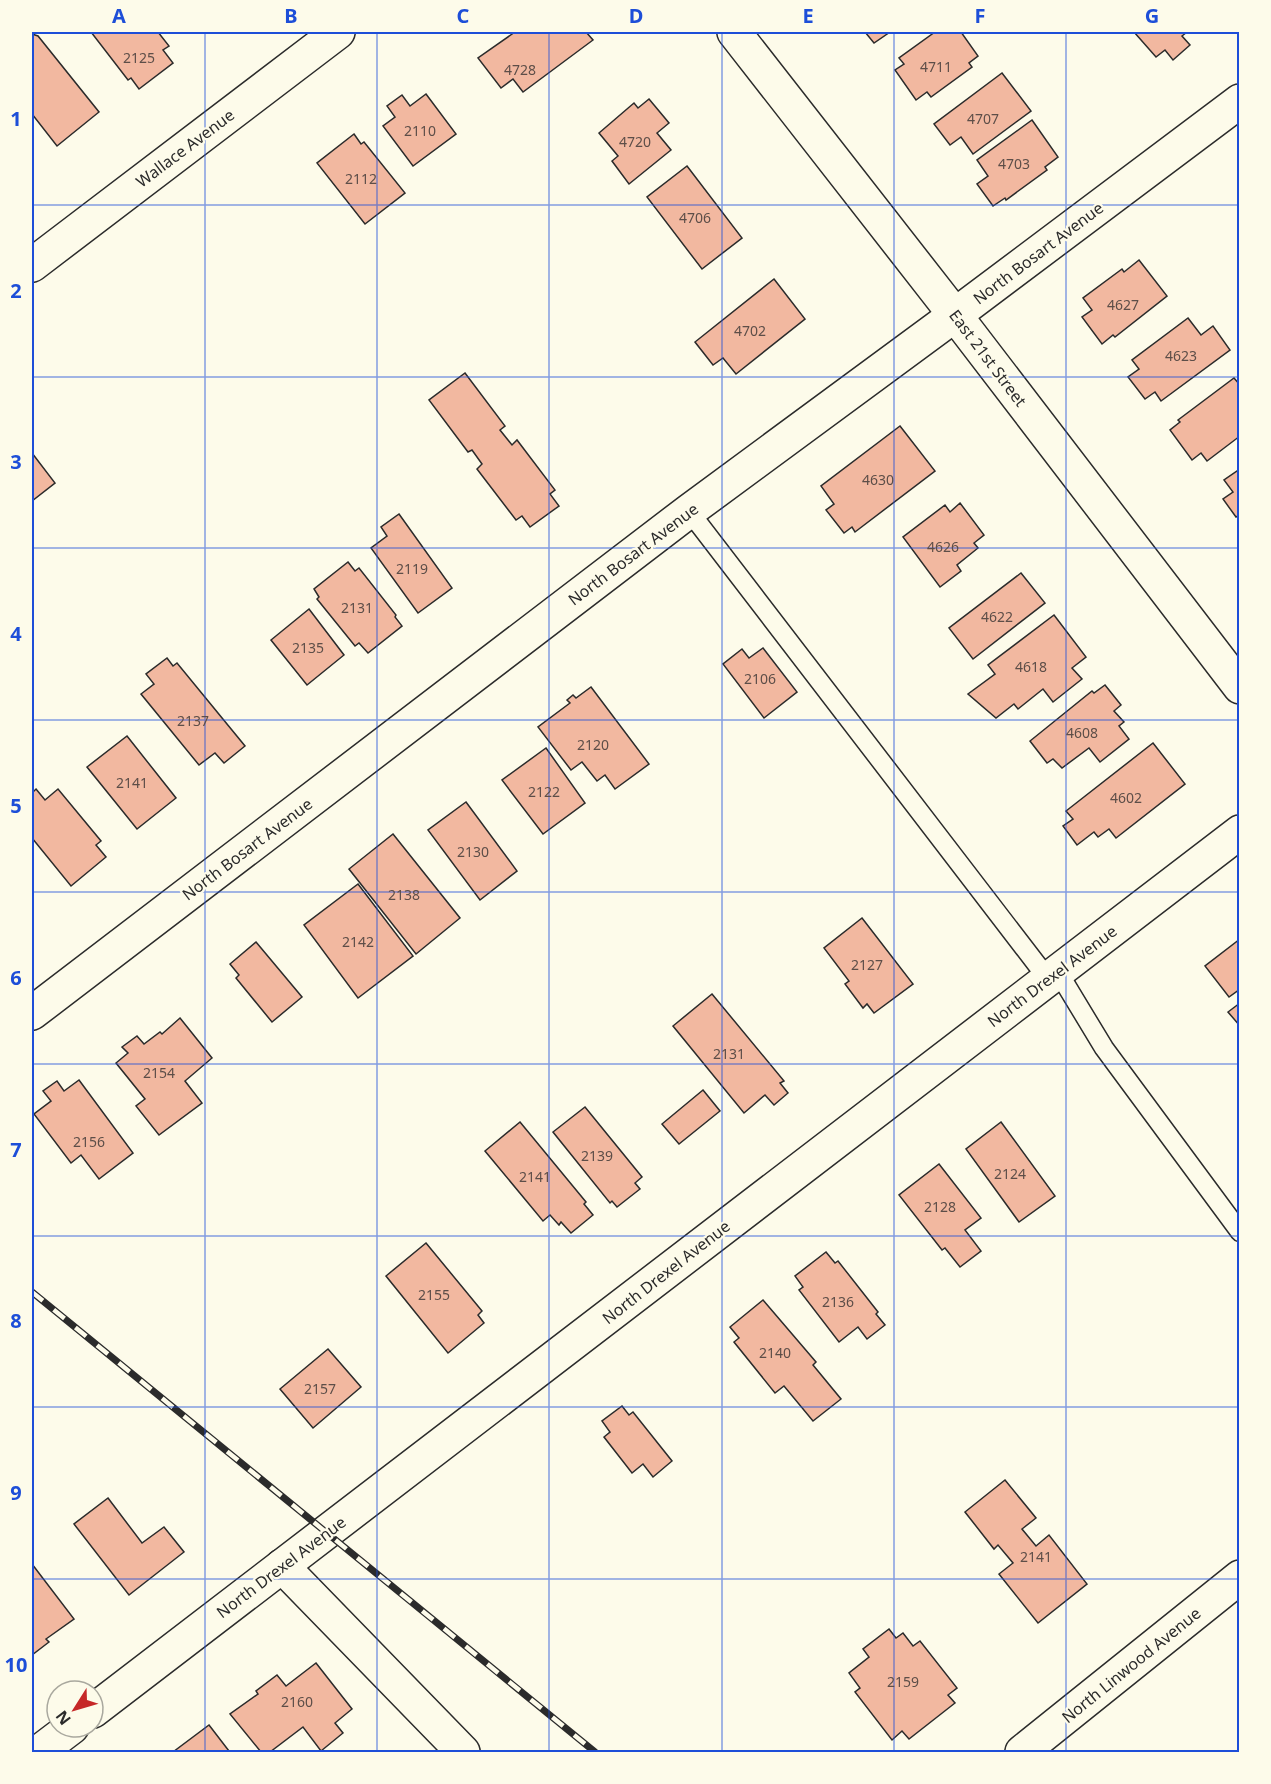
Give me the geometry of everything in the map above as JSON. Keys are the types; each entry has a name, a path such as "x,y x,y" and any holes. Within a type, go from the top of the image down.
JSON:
{"street":[{"name":"Wallace Avenue","path":"32,265 338,32"},
{"name":"East 21st Street","path":"734,32 955,315 1239,687"},
{"name":"North Bosart Avenue","path":"32,1013 689,511 955,315 1239,101"},
{"name":"North Drexel Avenue","path":"105,1702 1239,832"},
{"path":"282,1566 463,1752"},
{"name":"North Linwood Avenue","path":"1022,1752 1239,1577"},
{"path":"39,1752 56,1739"}],"lane":[{"path":"689,511 1053,975 1239,1232"}],"building":[{"path":"91,32 158,32 169,46 163,50 173,63 139,89 131,78 128,80"},
{"path":"515,32 586,32 593,40 523,92 513,79 501,88 478,58"},
{"path":"865,32 890,32 874,43"},
{"path":"935,32 961,32 978,56 969,63 972,67 931,97 927,92 916,100 895,70 904,64 899,58"},
{"path":"1134,32 1187,32 1182,36 1190,45 1173,60 1165,50 1156,57"},
{"path":"32,34 38,36 99,112 57,146 32,114"},
{"path":"1002,73 1031,111 973,154 961,137 950,145 934,124"},
{"path":"426,94 456,134 413,166 383,126 395,117 387,106 402,95 410,106"},
{"path":"649,99 669,123 657,133 671,150 629,184 612,161 618,156 599,133 634,103 638,108"},
{"path":"1032,120 1058,157 1045,167 1047,170 1006,200 1005,198 993,206 977,184 988,176 977,160"},
{"path":"354,134 361,144 364,142 405,193 365,224 317,163"},
{"path":"687,166 742,238 702,269 647,197"},
{"path":"1139,260 1167,296 1115,337 1113,335 1102,344 1082,317 1092,310 1083,298 1122,269 1124,272"},
{"path":"774,279 805,319 736,374 723,358 713,365 695,342"},
{"path":"1188,318 1201,335 1213,326 1230,350 1161,401 1155,392 1145,399 1128,377 1139,369 1132,360"},
{"path":"465,373 505,426 500,430 512,445 517,440 555,490 550,494 559,506 530,527 522,516 516,520 477,469 482,464 472,450 468,452 429,400"},
{"path":"1234,378 1240,385 1240,436 1207,461 1201,453 1192,460 1170,430 1180,422 1178,420"},
{"path":"900,426 935,471 855,532 852,527 844,533 826,510 834,504 821,486"},
{"path":"32,453 55,483 32,501"},
{"path":"1240,469 1240,515 1236,517 1223,499 1233,492 1224,480"},
{"path":"960,503 984,535 974,543 978,548 957,565 961,571 940,587 903,537 945,505 950,512"},
{"path":"399,514 452,588 418,613 371,548 387,536 381,527"},
{"path":"348,562 355,571 359,568 402,626 368,653 359,643 355,646 317,599 319,597 314,589"},
{"path":"1021,573 1045,603 973,659 949,628"},
{"path":"309,609 344,655 307,685 271,640"},
{"path":"1054,615 1086,657 1072,668 1082,679 1053,702 1043,689 1018,709 1014,704 996,718 968,694 995,674 988,665"},
{"path":"763,648 797,692 764,718 723,664 742,649 749,658"},
{"path":"167,658 173,666 177,663 245,746 224,763 215,753 199,765 141,694 154,684 146,674"},
{"path":"1105,685 1121,705 1114,711 1124,722 1119,726 1129,739 1100,762 1089,748 1062,768 1053,759 1047,763 1030,741 1092,691 1094,693"},
{"path":"591,687 649,764 615,789 605,775 597,781 582,762 571,770 538,727 570,703 567,700 573,695 576,698"},
{"path":"127,736 176,798 137,829 87,767"},
{"path":"1153,743 1185,784 1116,838 1109,829 1098,837 1094,832 1077,845 1063,826 1073,819 1066,811"},
{"path":"546,748 585,803 543,834 502,780"},
{"path":"36,789 45,800 58,789 101,841 96,845 106,857 71,886 32,838 32,793"},
{"path":"466,802 517,871 480,900 428,830"},
{"path":"393,834 460,918 416,954 349,869"},
{"path":"358,884 413,956 358,998 304,925"},
{"path":"862,918 913,984 874,1013 867,1004 863,1008 845,984 849,981 824,948"},
{"path":"1240,939 1240,989 1229,997 1205,966"},
{"path":"256,942 302,997 272,1022 236,978 239,975 230,964"},
{"path":"712,994 784,1081 780,1083 788,1093 774,1105 765,1095 744,1113 673,1026"},
{"path":"1240,1003 1240,1026 1228,1012"},
{"path":"180,1018 212,1058 185,1081 202,1103 159,1135 136,1106 145,1099 116,1063 128,1053 122,1047 137,1036 144,1044 160,1032 162,1034"},
{"path":"79,1080 133,1153 99,1179 81,1155 71,1163 34,1114 51,1101 43,1091 57,1081 64,1091"},
{"path":"703,1090 720,1111 679,1144 662,1124"},
{"path":"585,1107 642,1177 635,1183 640,1189 617,1207 612,1201 610,1203 553,1132"},
{"path":"520,1122 586,1202 584,1204 593,1215 571,1233 561,1222 559,1225 550,1215 543,1221 485,1151"},
{"path":"1001,1122 1055,1196 1019,1222 966,1149"},
{"path":"939,1164 981,1218 965,1230 981,1251 960,1267 945,1248 942,1250 899,1195"},
{"path":"426,1243 482,1311 478,1315 484,1323 448,1353 386,1276"},
{"path":"826,1252 835,1263 838,1261 878,1312 876,1314 885,1325 867,1339 858,1327 839,1342 799,1290 803,1287 795,1276"},
{"path":"763,1300 816,1362 813,1365 841,1399 813,1421 784,1386 775,1393 734,1342 739,1338 730,1327"},
{"path":"328,1349 361,1387 313,1428 280,1389"},
{"path":"622,1406 629,1415 633,1412 672,1461 653,1477 643,1464 632,1473 604,1437 610,1432 602,1421"},
{"path":"1005,1480 1036,1518 1022,1529 1036,1546 1049,1535 1087,1584 1038,1623 999,1574 1013,1563 998,1545 994,1549 965,1512"},
{"path":"108,1498 142,1543 164,1527 184,1552 129,1595 74,1524"},
{"path":"32,1564 74,1619 46,1639 49,1642 32,1655"},
{"path":"889,1629 896,1638 903,1633 913,1646 920,1641 957,1688 948,1695 955,1703 909,1739 902,1731 892,1740 855,1692 860,1688 849,1673 869,1657 863,1649"},
{"path":"316,1663 352,1709 335,1723 343,1733 321,1751 303,1727 270,1752 261,1752 230,1714 258,1694 256,1691 277,1675 286,1686"},
{"path":"209,1725 229,1751 173,1752"}],"railway":[{"path":"32,1292 595,1752"}]}
